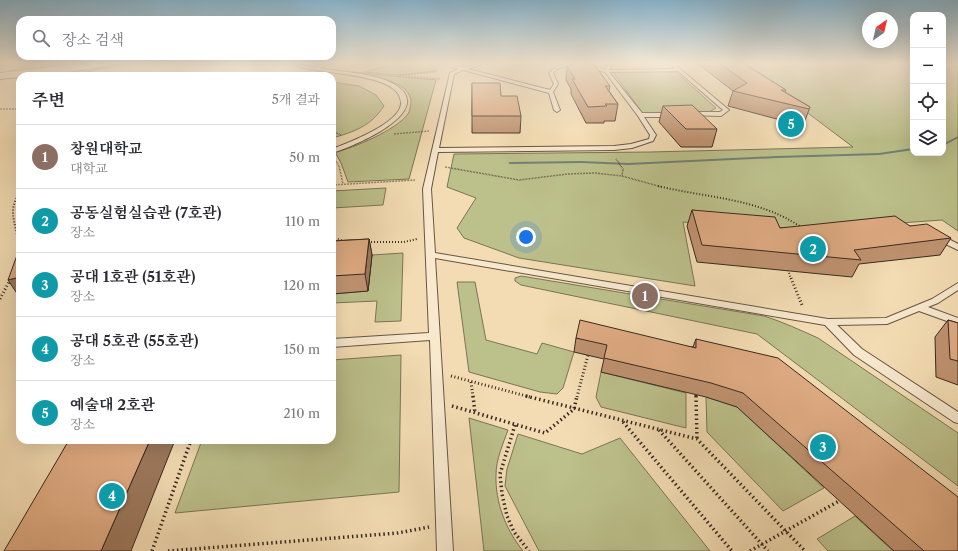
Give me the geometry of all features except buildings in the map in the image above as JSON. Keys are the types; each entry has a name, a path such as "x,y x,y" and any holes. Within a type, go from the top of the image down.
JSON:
{"lane":[{"path":"336,149 366,136 392,122 400,115 404,107 404,99 400,91 397,89"},
{"path":"445,551 427,189 448,89"},
{"path":"537,89 551,92"},
{"path":"435,150 614,148 632,146 651,140 654,135 620,89"},
{"path":"684,114 721,114 726,110 702,89"},
{"path":"551,92 557,110"},
{"path":"640,115 677,114"},
{"path":"928,234 936,235 958,247"},
{"path":"431,255 828,322 887,321 935,301 958,286"},
{"path":"920,308 958,322"},
{"path":"828,322 858,352 958,418"},
{"path":"336,343 435,336"}],"path":[{"path":"0,109 16,109"},
{"path":"366,136 439,130"},
{"path":"614,148 616,160 623,169 622,176"},
{"path":"336,161 339,166 343,184"},
{"path":"432,164 519,180 568,174 595,173 622,176 648,185 735,200 773,210 796,223 806,231"},
{"path":"336,185 429,180"},
{"path":"16,196 11,213 16,227"},
{"path":"362,242 404,242 430,236"},
{"path":"336,239 347,241 342,244"},
{"path":"788,270 808,319"},
{"path":"0,299 12,276"},
{"path":"438,402 545,433 574,410 588,355"},
{"path":"437,373 574,410 697,439 805,551"},
{"path":"471,382 476,413"},
{"path":"696,395 697,439"},
{"path":"623,421 732,551"},
{"path":"515,425 500,474 502,494 507,516 514,532 529,551"},
{"path":"659,430 768,551"},
{"path":"152,551 190,444"},
{"path":"750,551 839,501"},
{"path":"168,551 398,533 444,524"}],"green space":[{"path":"336,89 364,89 376,95 384,106 379,113 368,123 355,131 336,137"},
{"path":"405,89 434,89 409,179 348,182 336,152 353,147 374,138 402,120 408,114 411,102"},
{"path":"625,89 695,89 716,108 709,112 643,114"},
{"path":"775,89 910,89 910,156 946,156 946,89 958,89 958,231 942,220 789,231 683,222 695,286 519,258 464,238 457,228 476,198 447,187 454,154 650,152 853,147"},
{"path":"386,188 383,205 336,208 336,191"},
{"path":"403,253 401,321 375,322 377,301 336,303 336,294 368,291 372,255"},
{"path":"521,276 764,316 785,323 818,338 958,433 958,486 757,334 521,285 515,281 515,278"},
{"path":"457,282 475,282 486,340 537,354 542,343 574,352 563,388 557,394 540,392 469,372"},
{"path":"401,355 399,492 175,513 201,444 336,444 336,360"},
{"path":"601,372 686,393 686,428 601,407 596,397"},
{"path":"706,397 737,407 824,488 783,511 707,432"},
{"path":"469,418 508,430 497,463 497,495 511,534 523,551 484,551"},
{"path":"518,434 582,454 620,438 710,551 539,551 505,486 507,469"},
{"path":"855,516 893,551 828,551 817,539"}],"waterway":[{"path":"946,143 958,137"},
{"path":"510,163 581,162 628,164 879,154 910,149"}],"place":[{"name":"예술대 2호관","path":"791,124"},
{"name":"공동실험실습관 (7호관)","path":"813,249"},
{"name":"창원대학교","path":"645,296"},
{"name":"공대 1호관 (51호관)","path":"823,447"},
{"name":"공대 5호관 (55호관)","path":"112,496"}]}
